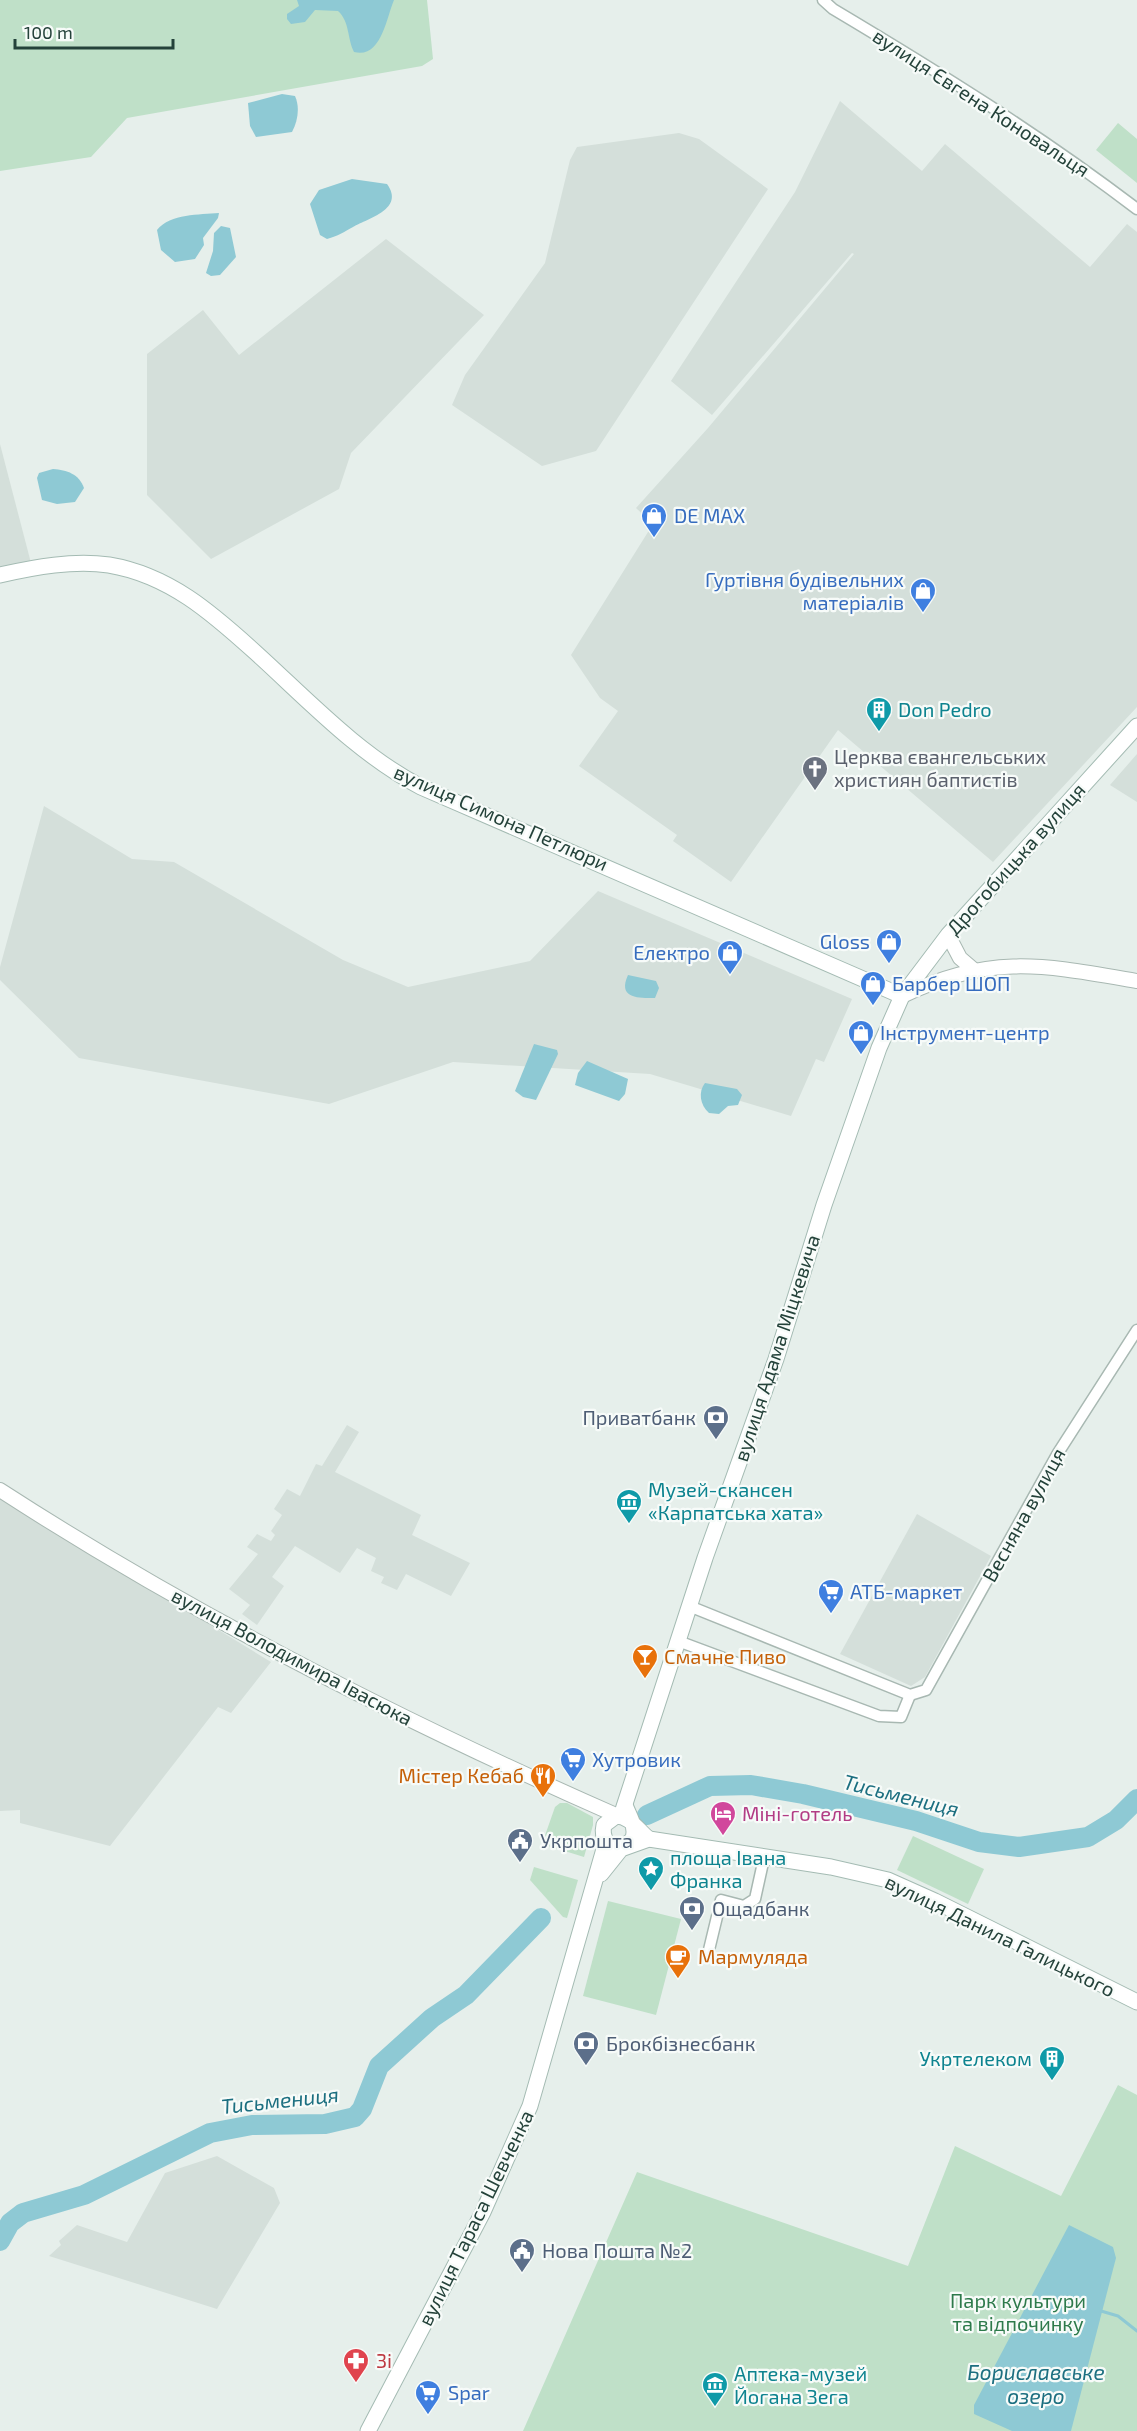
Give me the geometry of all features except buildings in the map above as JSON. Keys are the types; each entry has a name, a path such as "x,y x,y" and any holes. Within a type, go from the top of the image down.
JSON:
{"main road":[{"name":"вулиця Симона Петлюри","path":"0,575 36,568 88,563 125,569 176,588 208,610 362,748 393,772 431,792 902,996"},
{"name":"Дрогобицька вулиця","path":"902,996 948,935 1137,726"},
{"name":"вулиця Адама Міцкевича","path":"625,1815 689,1606 776,1359 824,1205 859,1104 902,996"},
{"path":"593,1892 606,1842 603,1833 604,1825 610,1819 625,1815"},
{"path":"606,1842 618,1848 649,1839 625,1815"},
{"path":"593,1892 606,1866 633,1839 625,1815"},
{"name":"вулиця Данила Галицького","path":"649,1839 831,1867 888,1880 935,1901 1137,2002"},
{"name":"вулиця Тараса Шевченка","path":"372,2430 512,2150 536,2090 593,1892"}],"street":[{"name":"вулиця Євгена Коновальця","path":"823,0 833,9 934,70 1072,159 1137,208"},
{"path":"948,935 960,958 974,970"},
{"path":"902,996 927,984 974,970 1021,965 1137,981"},
{"name":"Весняна вулиця","path":"678,1641 879,1716 901,1717 910,1695 926,1690 1058,1453 1137,1330"},
{"name":"вулиця Володимира Івасюка","path":"0,1490 284,1658 445,1738 594,1805"},
{"path":"689,1606 910,1695"},
{"path":"594,1805 625,1815"},
{"path":"594,1805 604,1825"},
{"path":"708,1954 721,1900 744,1906 755,1899 764,1858"}],"shaded area":[{"path":"840,101 922,171 945,144 1090,267 1127,224 1137,232 1137,707 993,862 838,730 731,882 673,841 677,835 579,766 618,711 600,698 571,655 653,524 636,508 708,428 854,254 852,253 712,415 671,381 795,192"},
{"path":"679,133 699,139 768,189 596,451 542,466 452,405 465,375 545,263 570,160 577,147"},
{"path":"386,239 484,315 351,453 339,489 211,559 147,495 147,354 203,310 239,355"},
{"path":"0,444 31,563 0,571"},
{"path":"1137,754 1137,802 1110,785"},
{"path":"44,806 132,859 174,862 343,960 408,987 530,961 598,891 852,999 824,1062 816,1059 791,1116 650,1074 453,1062 329,1104 79,1058 0,980 0,967"},
{"path":"347,1425 359,1432 335,1472 421,1515 412,1535 470,1563 451,1596 406,1574 397,1590 381,1583 384,1577 371,1571 376,1558 357,1548 340,1573 295,1546 272,1577 284,1586 257,1625 242,1614 250,1605 229,1589 258,1554 247,1547 257,1534 271,1541 275,1535 271,1531 282,1515 274,1509 287,1489 300,1496 316,1464 322,1466"},
{"path":"0,1497 271,1662 231,1713 218,1707 110,1846 20,1823 20,1810 0,1811"},
{"path":"917,1514 991,1556 925,1677 911,1686 840,1654"},
{"path":"217,2156 274,2188 280,2203 217,2309 49,2256 61,2245 59,2241 77,2225 127,2242 165,2173"}],"green space":[{"path":"0,0 427,0 433,59 422,66 127,118 91,157 0,171"},
{"path":"1118,123 1137,139 1137,183 1096,150"},
{"path":"560,1803 567,1803 593,1817 584,1857 542,1844 555,1807"},
{"path":"913,1836 984,1869 968,1904 897,1870"},
{"path":"534,1867 578,1880 567,1918 563,1917 530,1880"},
{"path":"608,1901 681,1919 656,2015 583,1996"},
{"name":"Парк культури та відпочинку","path":"1118,2085 1137,2095 1137,2431 523,2431 637,2172 908,2266 955,2146 1061,2196"}],"water":[{"path":"297,0 394,0 381,36 371,50 363,53 354,52 345,20 338,11 315,10 305,22 291,24 287,19 287,14 299,6"},
{"path":"282,94 295,96 297,100 298,114 292,132 256,137 250,126 248,103"},
{"path":"352,179 387,184 392,200 383,212 327,239 320,235 310,204 319,190"},
{"path":"219,213 218,218 203,238 204,245 195,259 175,262 161,250 157,230 163,224 186,216"},
{"path":"221,226 230,228 236,257 220,275 211,276 206,273 213,251 214,233"},
{"path":"53,469 72,474 82,483 84,488 75,502 57,504 42,500 37,478 39,473"},
{"path":"628,975 656,981 659,988 655,998 631,996 627,993 625,983"},
{"path":"534,1044 557,1050 558,1054 536,1100 523,1097 515,1091"},
{"path":"587,1061 628,1079 625,1094 619,1101 575,1085 578,1073"},
{"path":"705,1083 737,1089 742,1095 738,1105 728,1106 719,1114 709,1113 701,1098 701,1090"},
{"name":"Бориславське озеро","path":"1069,2225 1113,2247 1116,2258 1071,2431 1012,2431 974,2414 974,2405"}],"waterway":[{"name":"Тисьмениця","path":"647,1815 710,1786 751,1785 803,1794 916,1821 979,1842 1019,1847 1088,1837 1116,1820 1137,1799"},
{"name":"Тисьмениця","path":"0,2241 10,2223 23,2213 84,2195 210,2133 252,2125 325,2124 355,2117 362,2109 379,2066 432,2018 466,1995 541,1918"},
{"path":"1101,2311 1118,2316 1137,2331"}],"place":[{"name":"DE MAX","path":"654,539"},
{"name":"Гуртівня будівельних матеріалів","path":"923,614"},
{"name":"Don Pedro","path":"879,733"},
{"name":"Церква євангельських християн баптистів","path":"815,792"},
{"name":"Gloss","path":"889,965"},
{"name":"Електро","path":"730,976"},
{"name":"Барбер ШОП","path":"873,1007"},
{"name":"Інструмент-центр","path":"861,1056"},
{"name":"Приватбанк","path":"716,1441"},
{"name":"Музей-скансен «Карпатська хата»","path":"629,1525"},
{"name":"АТБ-маркет","path":"831,1615"},
{"name":"Смачне Пиво","path":"645,1680"},
{"name":"Хутровик","path":"573,1783"},
{"name":"Містер Кебаб","path":"543,1799"},
{"name":"Міні-готель","path":"723,1837"},
{"name":"Укрпошта","path":"520,1864"},
{"name":"площа Івана Франка","path":"651,1892"},
{"name":"Ощадбанк","path":"692,1932"},
{"name":"Мармуляда","path":"678,1980"},
{"name":"Брокбізнесбанк","path":"586,2067"},
{"name":"Укртелеком","path":"1052,2082"},
{"name":"Нова Пошта №2","path":"522,2274"},
{"name":"3і","path":"356,2384"},
{"name":"Аптека-музей Йогана Зега","path":"715,2408"},
{"name":"Spar","path":"428,2416"}]}
